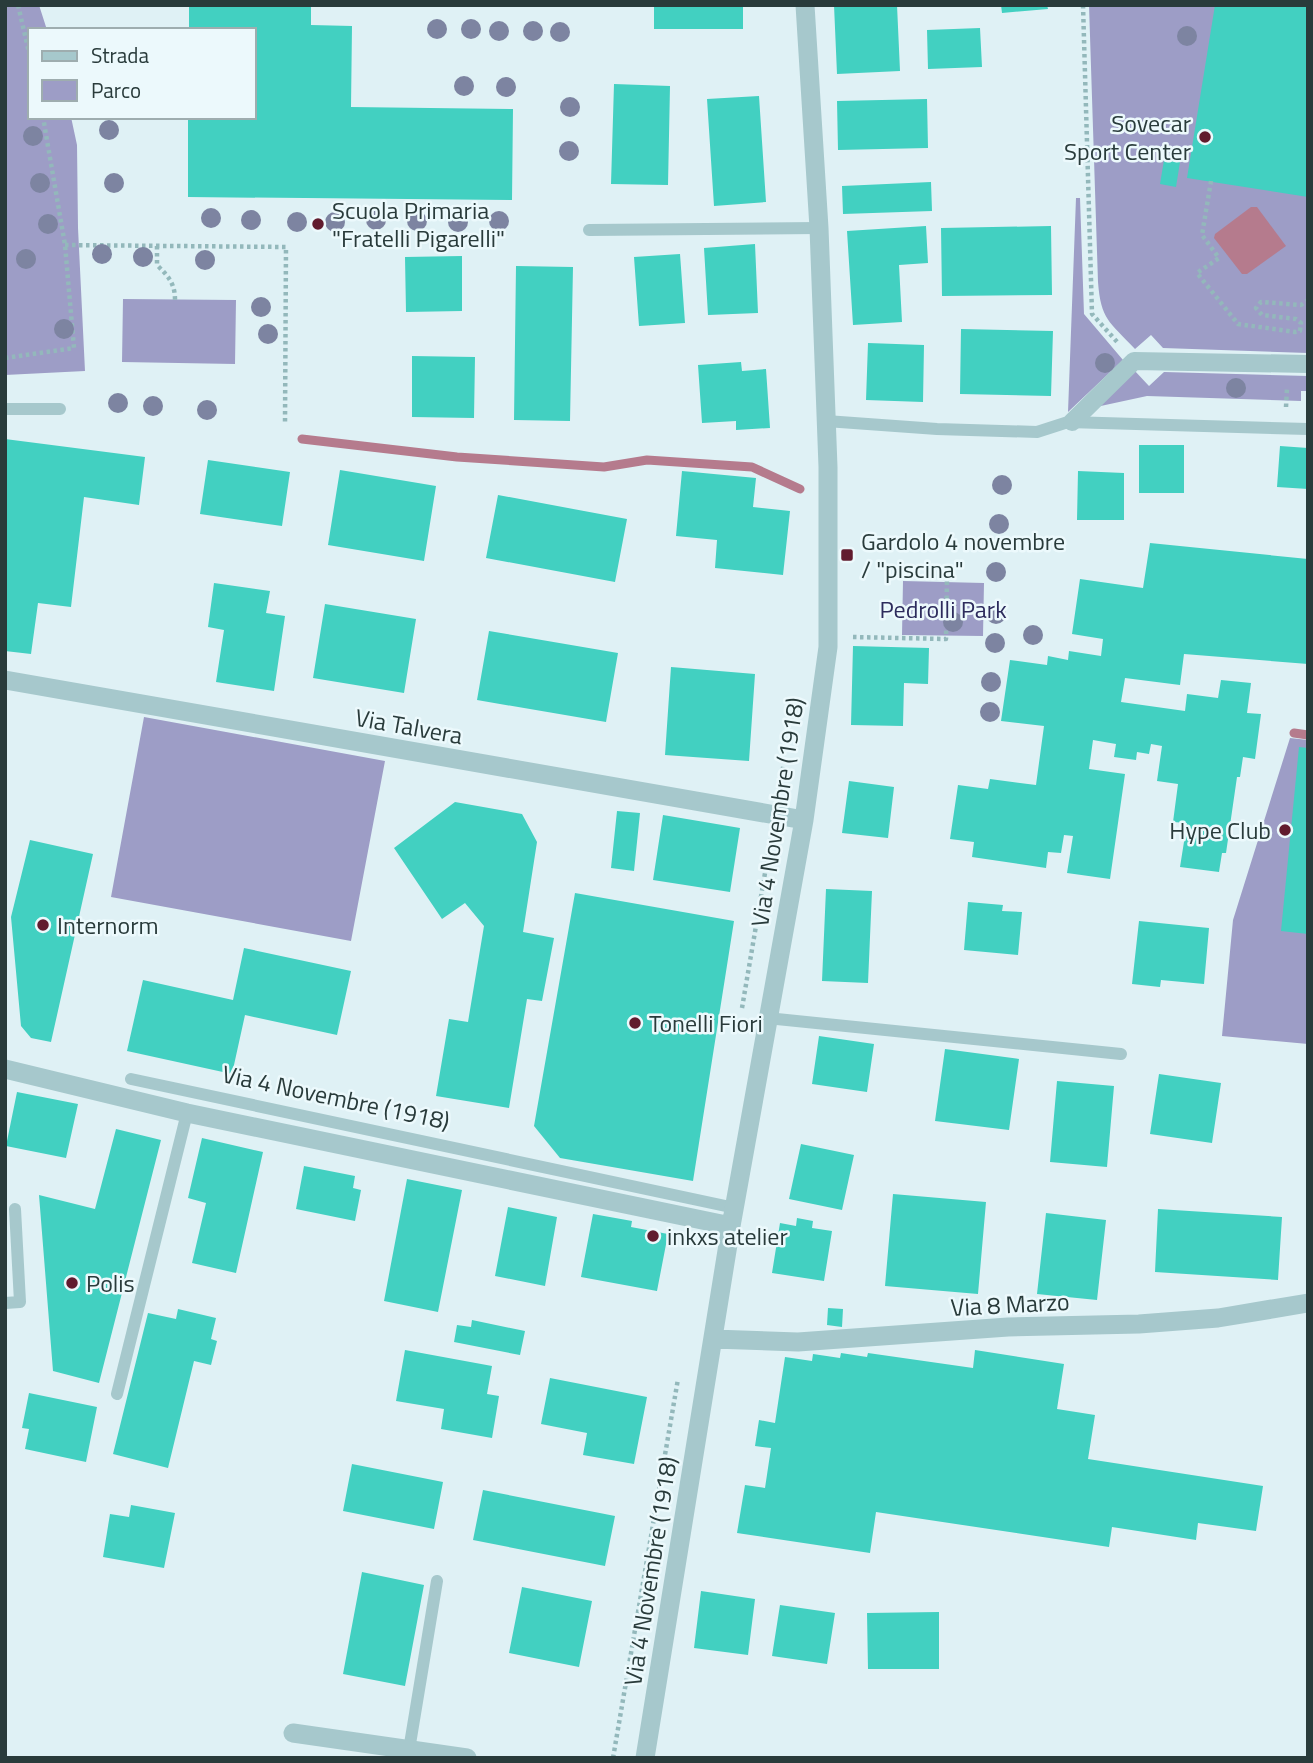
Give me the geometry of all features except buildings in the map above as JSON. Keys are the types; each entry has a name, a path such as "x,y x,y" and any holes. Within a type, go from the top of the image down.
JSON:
{"street":[{"name":"Via 4 Novembre (1918)","path":"645,1758 733,1217 804,820 828,647 826,421 819,228 805,5"},
{"path":"1072,422 1134,360 1308,364"},
{"name":"Via Talvera","path":"5,680 804,820"},
{"name":"Via 4 Novembre (1918)","path":"5,1069 187,1113 733,1217"},
{"name":"Via 8 Marzo","path":"713,1339 797,1342 1008,1326 1139,1324 1218,1318 1308,1303"},
{"path":"293,1733 467,1758"}],"lane":[{"path":"589,230 819,228"},
{"path":"5,409 60,408"},
{"path":"826,421 1037,432 1072,422 1308,429"},
{"path":"767,1018 1121,1054"},
{"name":"Via 4 Novembre (1918)","path":"131,1079 733,1217"},
{"path":"117,1394 187,1113"},
{"path":"5,1303 20,1302 15,1209"},
{"path":"409,1750 437,1581"}],"path":[{"path":"18,5 28,48"},
{"path":"1083,5 1092,314 1134,360"},
{"path":"5,358 75,348 65,245 43,119"},
{"path":"1211,181 1202,235 1219,258 1197,273 1231,317 1238,324 1300,331 1301,323 1296,319 1262,315 1256,308 1261,302 1301,305 1308,300"},
{"path":"65,245 286,247 285,424"},
{"path":"157,246 157,265 175,288 175,300"},
{"path":"845,637 946,639 947,576"},
{"path":"778,801 785,760"},
{"path":"613,1758 681,1367"}],"green space":[{"path":"5,5 39,5 46,28 28,28 28,119 71,119 77,145 85,371 5,375"},
{"name":"Sovecar Sport Center","path":"1089,5 1308,5 1308,353 1163,348 1151,335 1135,349 1104,313 1098,282"},
{"path":"1076,198 1080,198 1084,314 1123,360 1068,412"},
{"path":"123,299 236,300 235,364 122,362"},
{"path":"1134,370 1149,386 1164,372 1308,376 1308,391 1301,391 1301,401 1147,396 1096,407"},
{"name":"Pedrolli Park","path":"903,581 984,583 983,636 902,635"},
{"path":"144,717 385,761 351,941 111,897"},
{"name":"Hype Club","path":"1290,738 1308,740 1308,1044 1222,1036 1233,920"}],"shaded area":[{"path":"1251,207 1257,207 1286,246 1247,274 1242,274 1214,238 1215,234"}],"waterway":[{"path":"302,439 457,457 604,467 647,460 752,467 800,489"},
{"path":"1294,733 1308,735"}],"place":[{"name":"Sovecar Sport Center","path":"1205,137"},
{"name":"Scuola Primaria \"Fratelli Pigarelli\"","path":"318,224"},
{"name":"Gardolo 4 novembre / \"piscina\"","path":"847,555"},
{"name":"Hype Club","path":"1285,830"},
{"name":"Internorm","path":"43,925"},
{"name":"Tonelli Fiori","path":"635,1023"},
{"name":"inkxs atelier","path":"653,1236"},
{"name":"Polis","path":"72,1283"}]}
